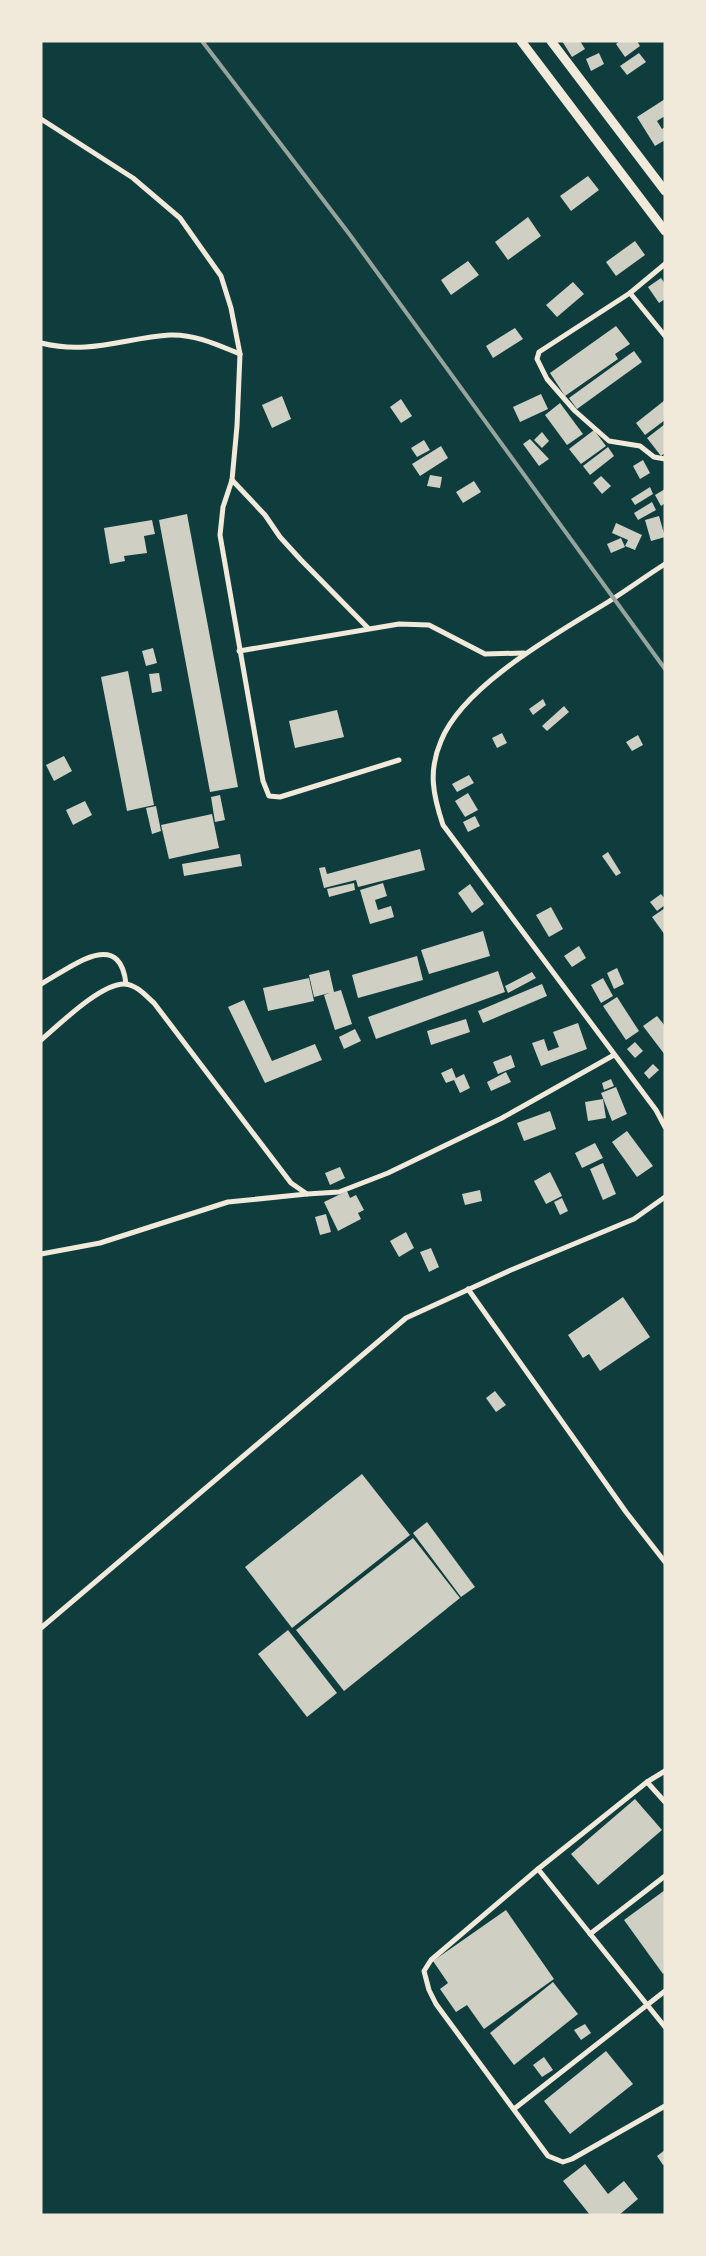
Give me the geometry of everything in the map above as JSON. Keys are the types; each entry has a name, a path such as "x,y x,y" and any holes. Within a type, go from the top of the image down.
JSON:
{"street":[{"path":"521,41 665,231"},
{"path":"551,41 665,191"},
{"path":"41,119 133,178 180,218 221,276 231,308 240,354 237,426 232,480 223,507 220,535 239,651 264,781 269,796 280,797 399,760"},
{"path":"665,264 630,292 539,352 536,359 547,379 575,411 608,441 640,446 654,457 665,459"},
{"path":"630,292 665,336"},
{"path":"41,343 60,348 77,349 170,335 201,339 240,354"},
{"path":"232,480 265,515 280,537 301,560 368,628"},
{"path":"665,564 525,653 463,706 441,740 433,770 434,798 443,825 656,1110 665,1127"},
{"path":"239,651 399,624 429,625 485,654 525,653"},
{"path":"41,984 86,959 102,953 112,955 120,962 125,971 126,984"},
{"path":"41,1040 110,986 126,984 140,990 154,1003 291,1183 307,1194"},
{"path":"41,1254 100,1243 228,1202 340,1192 388,1173 502,1118 614,1054"},
{"path":"41,1628 406,1318 468,1289 634,1220 665,1197"},
{"path":"468,1289 626,1512 665,1562"},
{"path":"665,1771 647,1782 538,1869 431,1960 424,1971 429,1990 436,2004 548,2156 563,2162 596,2146 665,2106"},
{"path":"647,1782 665,1802"},
{"path":"538,1869 665,2027"},
{"path":"590,1934 665,1876"},
{"path":"514,2109 665,1990"}],"building":[{"path":"562,41 580,41 585,49 572,57"},
{"path":"620,41 637,41 640,46 625,57 616,44"},
{"path":"599,53 604,64 591,71 586,59"},
{"path":"639,53 646,62 627,75 620,66"},
{"path":"665,99 665,116 657,121 662,129 665,127 665,140 655,146 637,117"},
{"path":"588,176 599,190 571,211 560,196"},
{"path":"528,217 541,236 508,260 495,242"},
{"path":"635,241 645,255 616,276 606,262"},
{"path":"468,261 479,275 451,295 441,280"},
{"path":"661,278 665,284 665,299 659,303 648,287"},
{"path":"573,282 584,294 557,317 546,305"},
{"path":"616,326 630,344 615,354 618,359 565,396 550,373"},
{"path":"515,328 523,339 493,358 486,346"},
{"path":"634,351 642,362 577,409 569,398"},
{"path":"541,394 548,409 520,422 513,407"},
{"path":"282,396 291,419 272,428 262,405"},
{"path":"401,399 412,416 401,423 390,407"},
{"path":"665,400 665,420 645,435 636,423"},
{"path":"560,403 583,434 567,445 545,415"},
{"path":"665,424 665,453 661,456 647,438"},
{"path":"594,430 606,446 581,464 569,449"},
{"path":"542,432 549,441 542,448 534,440"},
{"path":"530,439 549,459 539,466 523,444"},
{"path":"424,440 430,450 417,457 411,448"},
{"path":"441,446 448,458 420,476 412,464"},
{"path":"608,447 614,456 590,475 583,466"},
{"path":"643,460 650,473 640,479 633,466"},
{"path":"430,475 442,477 440,488 427,486"},
{"path":"601,476 611,486 602,494 593,483"},
{"path":"474,481 481,492 463,503 456,492"},
{"path":"650,487 653,494 635,505 631,499"},
{"path":"665,489 665,503 661,506 655,495"},
{"path":"652,502 656,510 638,520 634,513"},
{"path":"187,514 238,787 210,792 159,520"},
{"path":"659,516 665,537 651,541 645,520"},
{"path":"152,520 155,534 144,536 147,553 124,556 125,561 110,564 104,528"},
{"path":"616,523 642,535 635,550 625,546 628,540 612,533"},
{"path":"621,538 625,547 611,553 607,544"},
{"path":"153,648 157,663 146,666 142,651"},
{"path":"128,671 154,805 127,811 101,677"},
{"path":"159,673 162,691 152,693 149,674"},
{"path":"543,699 546,705 533,715 529,709"},
{"path":"564,706 569,712 547,731 542,726"},
{"path":"337,710 344,737 295,748 289,721"},
{"path":"502,733 507,743 497,748 492,738"},
{"path":"638,735 643,745 632,751 626,742"},
{"path":"64,756 72,771 54,781 46,765"},
{"path":"469,775 474,783 457,792 452,784"},
{"path":"468,793 478,810 465,817 455,801"},
{"path":"220,795 225,820 215,822 211,797"},
{"path":"85,801 92,815 73,825 66,810"},
{"path":"156,806 161,831 152,834 146,808"},
{"path":"212,814 219,848 169,859 161,825"},
{"path":"475,816 480,826 468,832 463,822"},
{"path":"420,849 425,870 358,887 356,880 324,888 319,868 325,867 327,874"},
{"path":"608,852 621,873 616,876 602,856"},
{"path":"240,854 242,866 184,876 182,864"},
{"path":"354,883 355,890 329,897 327,889"},
{"path":"383,883 387,896 375,900 378,910 391,906 394,917 370,924 360,890"},
{"path":"470,884 484,904 472,913 458,893"},
{"path":"661,894 665,899 665,905 657,911 650,902"},
{"path":"551,907 563,929 549,937 536,915"},
{"path":"665,908 665,935 652,917"},
{"path":"483,931 490,956 429,974 421,950"},
{"path":"579,946 586,958 572,967 564,956"},
{"path":"417,956 423,980 358,998 352,975"},
{"path":"617,968 624,984 614,989 607,973"},
{"path":"329,970 334,992 341,990 352,1024 335,1030 324,995 329,993 314,997 309,975"},
{"path":"498,971 505,992 376,1039 368,1017"},
{"path":"532,972 536,978 508,993 505,986"},
{"path":"309,978 314,1001 268,1011 263,988"},
{"path":"603,978 613,996 601,1003 591,985"},
{"path":"542,984 547,996 483,1023 478,1011"},
{"path":"617,997 639,1031 626,1040 603,1006"},
{"path":"244,1000 272,1061 315,1044 322,1060 265,1083 228,1007"},
{"path":"657,1016 665,1026 665,1055 643,1026"},
{"path":"466,1019 470,1032 431,1045 427,1031"},
{"path":"578,1023 587,1049 541,1066 532,1043 544,1039 548,1051 559,1047 553,1032"},
{"path":"355,1029 361,1041 344,1049 339,1037"},
{"path":"635,1042 643,1051 635,1058 627,1049"},
{"path":"511,1055 515,1067 498,1074 493,1062"},
{"path":"653,1064 659,1070 649,1079 644,1073"},
{"path":"452,1068 456,1078 464,1074 470,1088 460,1093 454,1080 446,1083 441,1073"},
{"path":"506,1072 511,1082 491,1091 487,1082"},
{"path":"611,1079 614,1086 604,1090 602,1083"},
{"path":"616,1087 627,1114 612,1121 601,1093"},
{"path":"603,1099 606,1118 588,1121 585,1102"},
{"path":"550,1111 556,1129 524,1141 517,1123"},
{"path":"627,1131 653,1166 637,1177 612,1142"},
{"path":"595,1143 603,1158 582,1168 575,1153"},
{"path":"603,1163 616,1194 603,1200 590,1169"},
{"path":"340,1167 345,1178 330,1185 325,1173"},
{"path":"550,1172 562,1196 546,1204 534,1181"},
{"path":"480,1190 482,1201 465,1205 462,1194"},
{"path":"347,1191 350,1198 356,1195 364,1210 358,1213 361,1219 338,1231 324,1202"},
{"path":"562,1198 568,1211 560,1215 554,1202"},
{"path":"326,1214 331,1232 320,1235 315,1217"},
{"path":"406,1232 414,1248 399,1257 390,1241"},
{"path":"431,1248 439,1267 429,1272 420,1252"},
{"path":"623,1297 650,1337 600,1371 589,1354 583,1358 568,1335"},
{"path":"495,1391 506,1405 496,1412 486,1398"},
{"path":"362,1474 410,1535 292,1628 245,1567"},
{"path":"427,1522 475,1587 461,1597 413,1533"},
{"path":"413,1538 460,1598 344,1691 296,1630"},
{"path":"288,1630 337,1693 307,1717 258,1654"},
{"path":"635,1799 662,1830 598,1885 571,1854"},
{"path":"665,1890 665,1972 663,1974 624,1920"},
{"path":"506,1910 554,1979 484,2029 467,2005 456,2012 440,1989 448,1983 433,1961"},
{"path":"553,1982 578,2014 514,2065 490,2033"},
{"path":"585,2024 591,2033 581,2040 574,2030"},
{"path":"606,2051 633,2084 570,2134 544,2101"},
{"path":"544,2057 553,2070 542,2077 533,2065"},
{"path":"665,2150 665,2164 663,2165 657,2156"},
{"path":"585,2164 608,2194 624,2181 638,2199 619,2215 590,2215 563,2181"}],"railway":[{"path":"202,41 350,235 665,669"}]}
